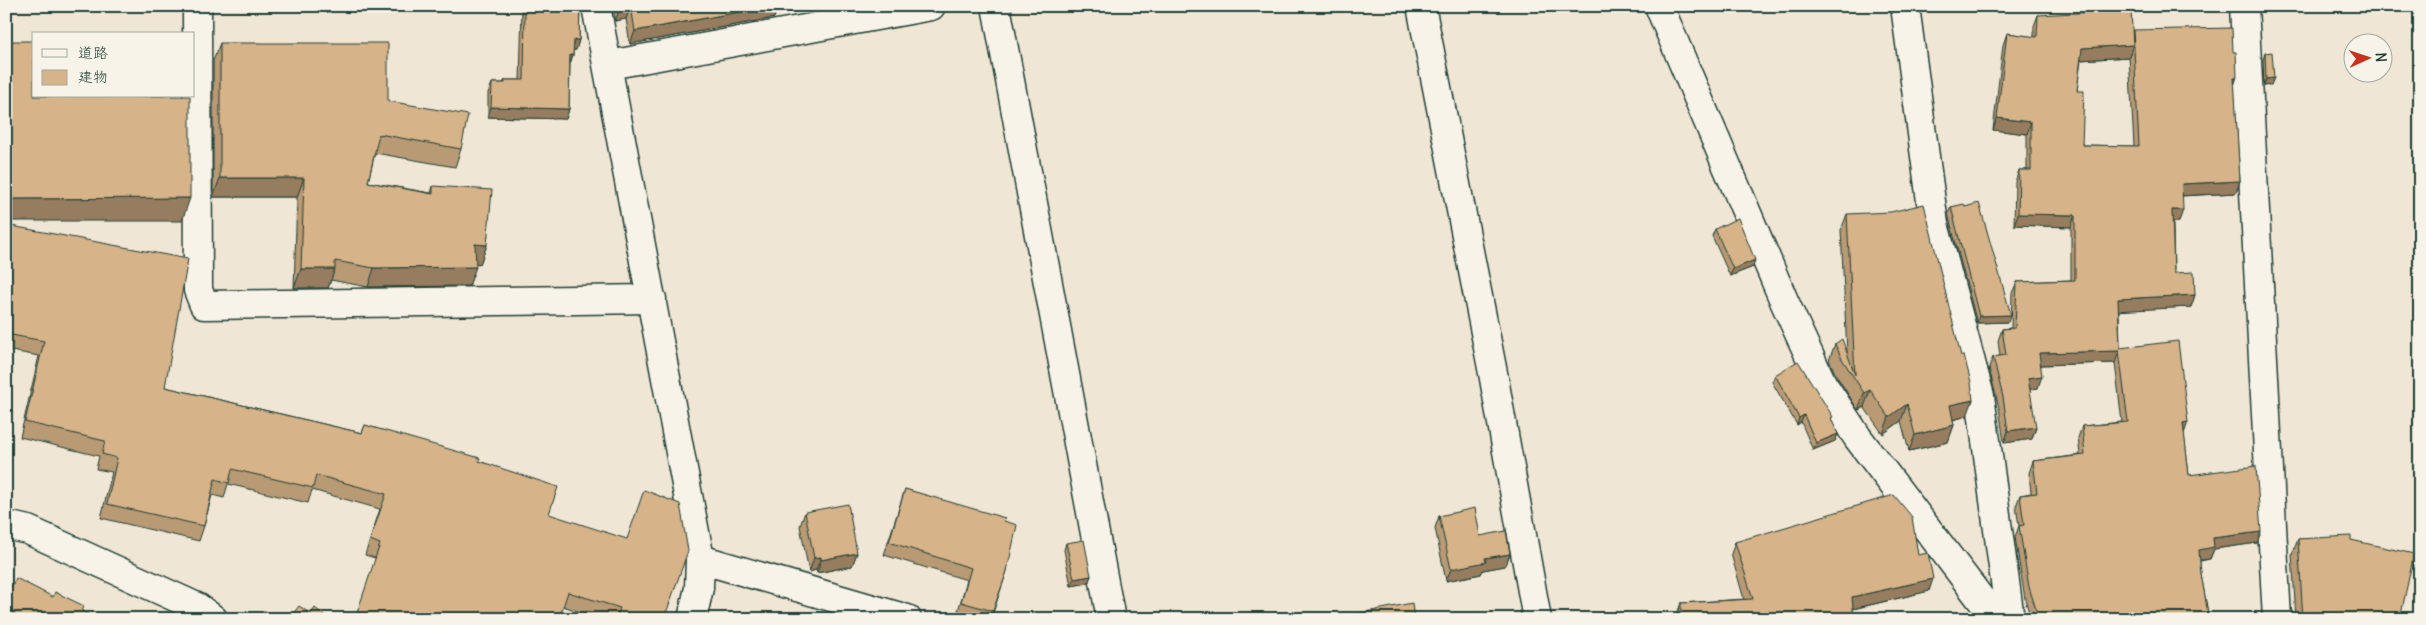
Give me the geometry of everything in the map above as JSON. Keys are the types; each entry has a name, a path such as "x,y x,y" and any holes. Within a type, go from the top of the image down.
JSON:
{"street":[{"path":"196,6 198,290 204,305 652,299"},
{"path":"596,6 700,559 699,588 692,619"},
{"path":"608,65 931,6"},
{"path":"996,6 1110,619"},
{"path":"1421,6 1493,373 1537,619"},
{"path":"1659,6 1785,304 1822,383 1858,438 1996,619"},
{"path":"1905,6 1934,224 1980,396 2010,619"},
{"path":"2244,6 2277,619"},
{"path":"6,525 28,530 197,608 213,619"},
{"path":"700,559 907,619"}],"building":[{"path":"525,6 580,6 579,40 574,40 573,55 570,55 569,109 491,107 492,83 505,83 505,80 524,80"},
{"path":"631,6 772,6 635,31"},
{"path":"2131,10 2133,45 2082,48 2077,91 2084,91 2082,145 2139,146 2133,30 2232,28 2233,52 2236,52 2237,77 2234,77 2240,181 2182,184 2183,210 2172,210 2174,273 2194,272 2195,295 2118,299 2120,348 2178,341 2188,422 2183,423 2189,475 2256,466 2261,532 2213,538 2214,547 2199,550 2209,619 2039,619 2029,587 2019,526 2024,525 2020,495 2037,493 2033,461 2085,455 2082,426 2128,422 2119,351 2039,353 2042,376 2028,378 2036,427 2008,431 2003,397 1993,357 2006,355 2002,329 2015,328 2017,282 2075,280 2075,215 2018,214 2019,170 2031,170 2031,122 1997,118 2007,33 2037,37 2038,15"},
{"path":"6,41 32,41 32,98 190,98 190,198 6,199"},
{"path":"220,43 388,43 388,101 468,115 461,149 379,134 368,182 433,194 433,186 492,190 487,245 475,244 476,267 374,268 335,261 335,269 301,269 304,178 220,178"},
{"path":"2272,52 2274,78 2266,79 2265,53"},
{"path":"1979,203 2011,315 1979,316 1951,207 1964,204 1965,207"},
{"path":"1924,204 1961,356 1964,356 1971,382 1973,400 1950,405 1954,425 1915,435 1907,404 1889,417 1870,390 1864,393 1842,359 1835,344 1842,339 1855,375 1847,214 1891,212"},
{"path":"1738,218 1755,260 1733,269 1715,229"},
{"path":"6,225 188,259 165,387 362,433 365,425 480,458 479,461 558,487 549,514 627,539 644,490 680,504 688,551 664,619 616,619 620,608 568,592 559,619 355,619 380,544 370,540 386,494 316,475 313,488 232,469 229,483 215,479 204,526 107,504 117,458 102,454 105,441 25,422 44,341 6,334"},
{"path":"1798,361 1833,417 1831,418 1838,434 1816,443 1804,415 1799,418 1775,375"},
{"path":"905,489 1005,518 1004,521 1017,525 1007,571 993,611 961,602 971,568 889,542"},
{"path":"1894,495 1912,517 1918,555 1928,553 1933,579 1852,597 1854,619 1681,619 1681,603 1753,599 1735,542"},
{"path":"848,504 857,553 821,560 821,557 814,558 805,512"},
{"path":"1475,508 1480,536 1506,531 1510,554 1485,558 1486,562 1451,569 1439,516"},
{"path":"2351,536 2351,540 2414,554 2400,619 2303,619 2298,539"},
{"path":"1084,540 1091,576 1074,579 1066,543"},
{"path":"16,578 53,597 55,592 84,606 82,611 97,619 6,619 6,597"},
{"path":"1412,603 1414,619 1336,619 1336,618"},
{"path":"299,606 311,614 315,608 329,619 289,619"},
{"path":"1210,612 1219,619 1205,619"}]}
